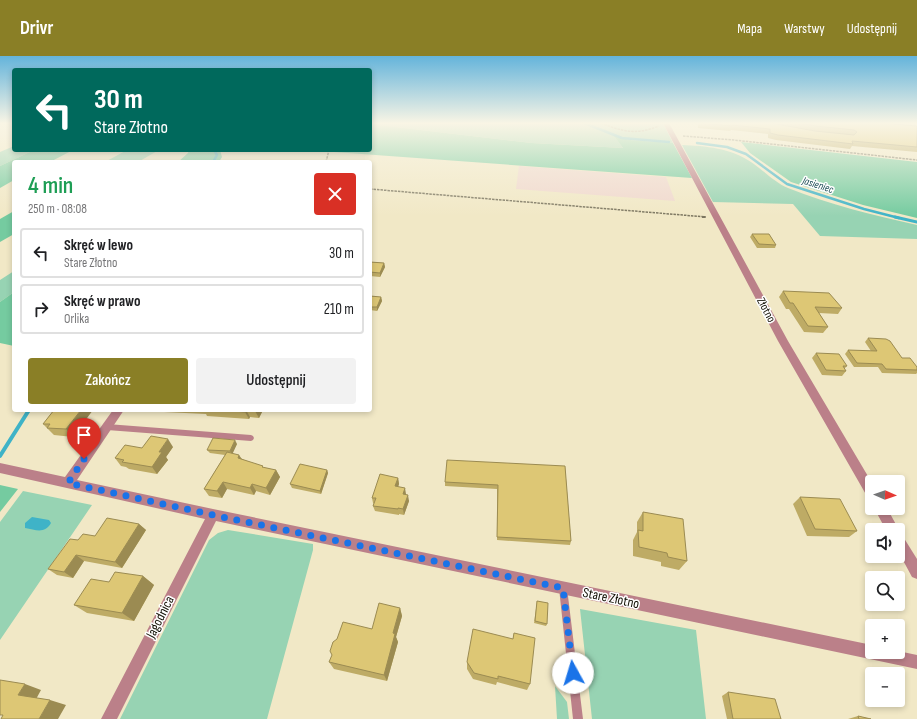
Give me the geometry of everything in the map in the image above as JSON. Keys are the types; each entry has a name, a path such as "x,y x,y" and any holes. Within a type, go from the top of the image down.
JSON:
{"street":[{"name":"Złotno","path":"683,154 783,341 865,482"},
{"path":"68,483 118,412"},
{"name":"Stare Złotno","path":"0,468 213,515 917,662"},
{"name":"Jagodnica","path":"108,719 213,515"},
{"path":"905,551 916,569"}],"lane":[{"path":"107,427 251,438"},
{"path":"563,588 578,719"}],"path":[{"path":"862,154 917,160"},
{"path":"372,189 717,218"}],"shaded area":[{"path":"519,166 666,177 675,201 516,189"}],"green space":[{"path":"0,154 26,154 12,160 0,166"},
{"path":"26,154 65,154 54,160 13,160"},
{"path":"120,154 152,154 142,160 109,160"},
{"path":"187,154 221,154 222,157 220,160 180,160"},
{"path":"361,154 679,154 692,178"},
{"path":"687,154 735,154 751,162 774,180 788,188 836,205 917,225 917,239 820,236 793,204 713,202"},
{"path":"751,154 846,154 917,162 917,218 863,205 791,182"},
{"path":"12,160 12,181 0,188 0,166"},
{"path":"12,212 12,235 0,242 0,219"},
{"path":"12,272 12,293 0,302 0,280"},
{"path":"12,293 12,346 0,343 0,302"},
{"path":"0,485 18,489 0,512"},
{"path":"23,491 92,505 0,640 0,522"},
{"path":"228,530 313,544 313,550 267,719 120,719 209,540 218,533"},
{"path":"580,609 696,630 706,719 592,719"},
{"path":"555,686 567,702 569,719 557,719"}],"water":[{"path":"32,517 49,520 51,523 46,529 43,530 25,528 25,523"}],"building":[{"path":"752,234 769,234 776,245 759,244"},
{"path":"372,262 384,263 380,273 372,272"},
{"path":"783,291 829,293 842,308 815,307 828,327 808,326 793,303 790,303"},
{"path":"372,296 381,297 377,307 372,307"},
{"path":"868,338 886,339 890,341 902,358 910,358 917,367 917,370 886,369 882,364 857,363 848,350 877,351"},
{"path":"816,353 839,354 847,366 843,366 846,371 826,370"},
{"path":"52,412 79,412 66,429 47,428 50,424 43,424"},
{"path":"151,436 168,439 159,452 162,452 152,467 122,462 124,460 115,458 125,445 142,448"},
{"path":"213,438 235,440 230,451 207,450"},
{"path":"227,452 239,455 238,458 263,466 262,467 276,470 266,488 252,484 250,488 223,482 217,491 204,489"},
{"path":"447,460 565,466 571,541 497,537 498,485 445,482"},
{"path":"300,464 327,470 320,491 290,484"},
{"path":"380,474 398,478 395,486 405,488 403,494 408,495 403,509 373,506 376,498 372,498"},
{"path":"800,497 840,499 857,531 815,529"},
{"path":"643,512 683,519 687,561 668,557 667,553 639,547 638,530 643,531"},
{"path":"107,518 139,524 115,562 76,555 64,572 48,569 70,539 78,540 83,534 95,536"},
{"path":"115,572 143,576 122,613 74,605 91,579 109,582"},
{"path":"537,601 548,603 547,624 535,621"},
{"path":"379,603 400,608 384,675 329,662 332,655 330,651 333,642 337,639 343,622 372,629"},
{"path":"473,629 513,639 514,633 535,638 530,684 498,676 498,679 474,673 467,662"},
{"path":"0,680 25,684 18,695 50,700 39,719 1,719 3,715 0,715"},
{"path":"728,692 775,699 781,719 733,719"},
{"path":"858,716 871,719 859,719"}],"waterway":[{"path":"214,160 216,154"},
{"name":"Jasieniec","path":"746,154 787,184 864,209 896,217"},
{"name":"Jasieniec","path":"896,217 917,222"},
{"path":"0,456 28,412"}],"route":[{"path":"84,459 68,483 213,515 563,588 573,673"}]}
